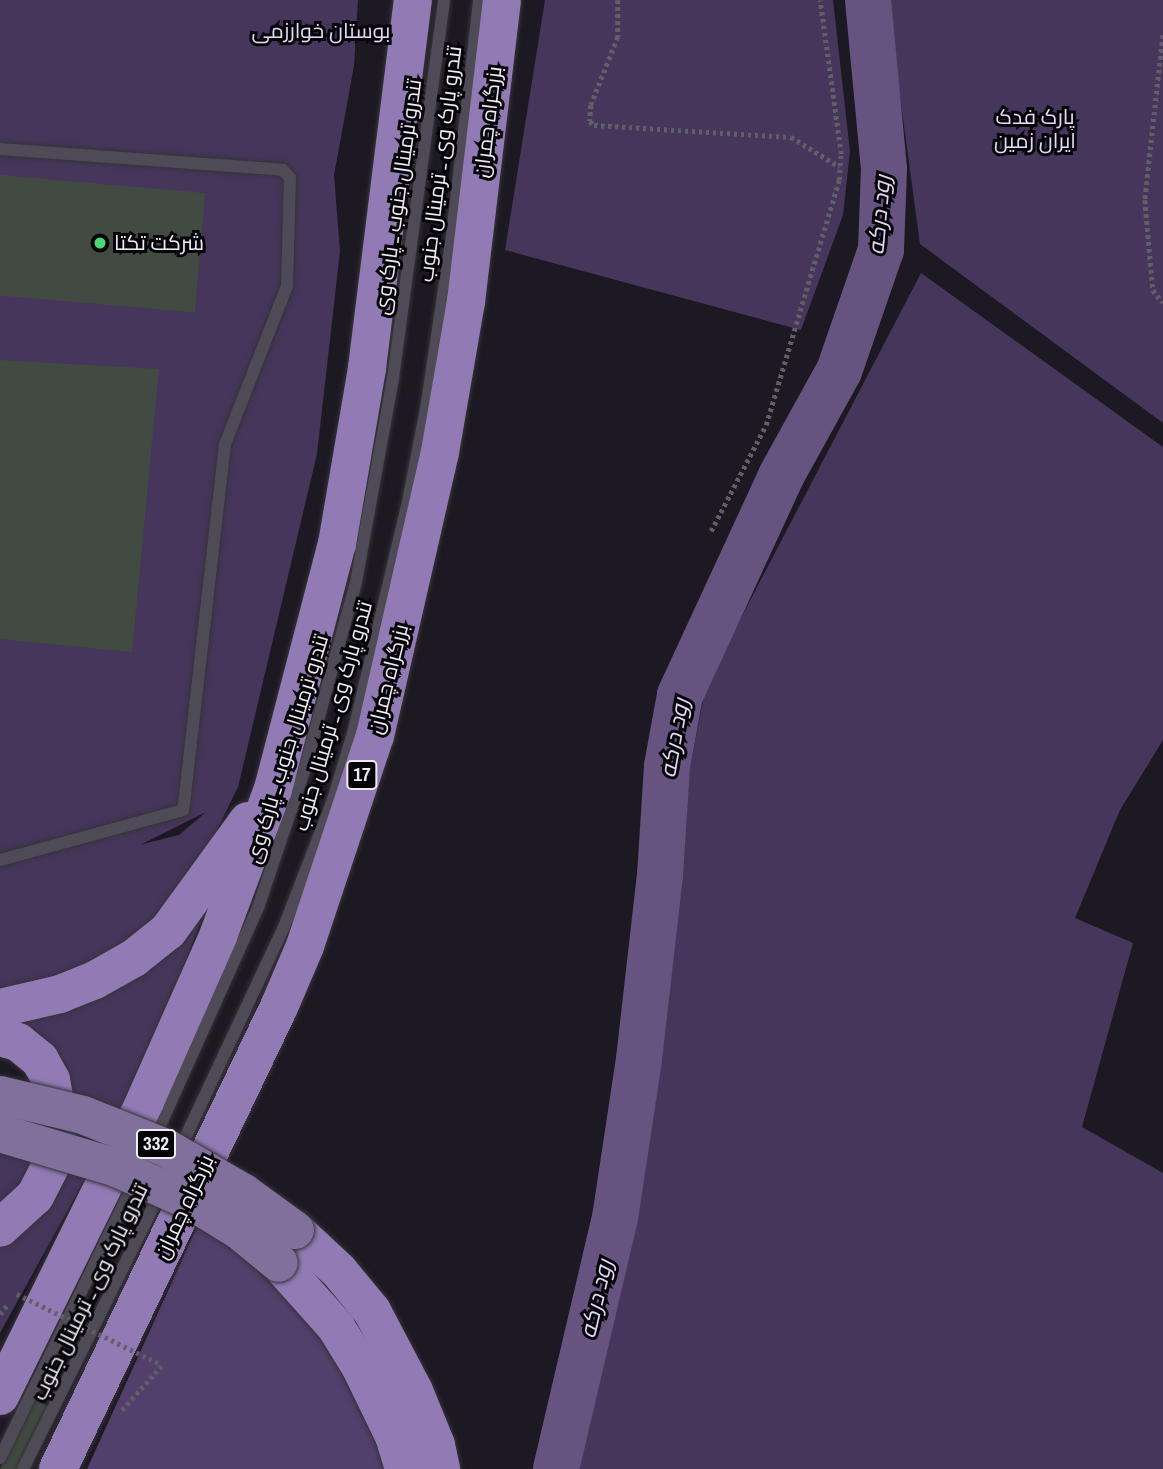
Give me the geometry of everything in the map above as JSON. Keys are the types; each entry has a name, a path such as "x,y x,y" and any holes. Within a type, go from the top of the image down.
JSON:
{"highway":[{"path":"0,1396 145,1101 218,936 273,789 337,544 367,368 402,108 413,0"},
{"name":"بزرگراه چمران","path":"58,1469 279,1007 305,946 375,736 440,452 466,302 496,8"},
{"path":"0,1008 60,994 95,980 134,958 168,931 273,789"},
{"path":"0,1037 18,1042 40,1060 51,1080 59,1124 52,1163 35,1196 0,1228"},
{"path":"287,1246 361,1368 394,1436 404,1469"},
{"path":"287,1246 339,1271 372,1311 414,1391 436,1445 441,1469"}],"main road":[{"name":"332","path":"0,1094 83,1115 166,1148 244,1192 287,1246"},
{"name":"332","path":"0,1133 114,1167 193,1202 240,1231 287,1246"}],"lane":[{"name":"تندرو ترمینال جنوب ـ پارک وی","path":"0,1458 143,1164 260,905 304,771 356,582 393,378 444,0"},
{"name":"تندرو پارک وی ـ ترمینال جنوب","path":"23,1469 155,1204 284,927 333,800 388,590 427,403 452,235 496,8"},
{"path":"0,149 284,170 289,178 287,286 225,444 183,810 0,860"}],"path":[{"path":"618,0 618,37 591,106 590,121 594,125 791,137 840,167"},
{"path":"711,531 766,425 840,167 841,154 820,0"},
{"path":"1163,35 1145,200 1153,290 1163,303"},
{"path":"17,1294 162,1365 123,1411"}],"green space":[{"name":"بوستان خوارزمی","path":"0,0 358,0 354,66 334,175 340,251 317,454 238,787 195,875 149,928 73,975 0,989","holes":["206,812 179,835 141,844"]},
{"path":"545,0 833,0 850,151 843,215 801,330 505,250"},
{"name":"پارک فدک ایران زمین","path":"887,0 1163,0 1163,423 920,244"},
{"path":"921,273 1163,447 1163,740 1120,810 1075,918 1133,943 1082,1127 1163,1173 1163,1469 544,1469 614,1157 706,685"},
{"path":"218,878 125,1114 67,1093 0,1027"},
{"path":"0,1146 36,1155 16,1197 0,1211"},
{"path":"65,1161 90,1170 0,1333 0,1241"}],"shaded area":[{"path":"201,1218 231,1238 326,1334 392,1469 87,1469"}],"building":[{"name":"شرکت تکتا","path":"0,175 205,193 195,312 0,295"},
{"path":"0,360 159,369 132,652 0,639"},
{"path":"33,1399 50,1407 19,1469 0,1469"}],"waterway":[{"name":"رود درکه","path":"556,1469 615,1218 639,1059 660,875 667,766 680,695 781,476 839,371 881,250 884,169 868,0"}],"place":[{"name":"شرکت تکتا","path":"100,243"}]}
